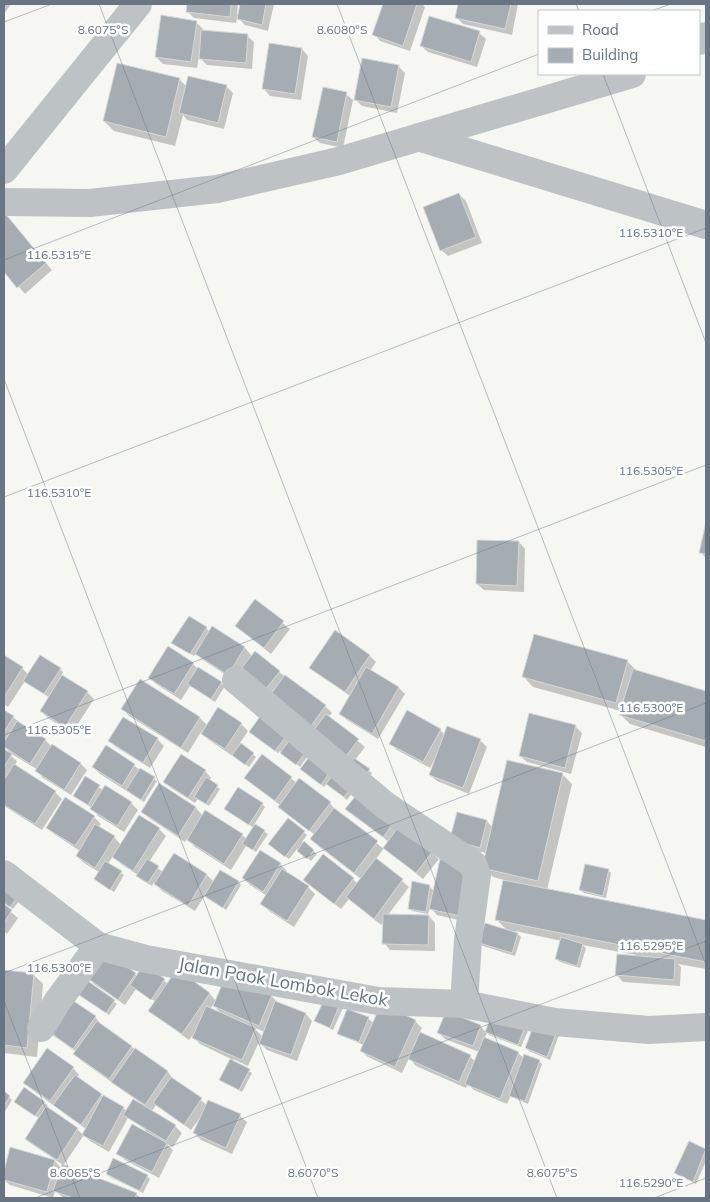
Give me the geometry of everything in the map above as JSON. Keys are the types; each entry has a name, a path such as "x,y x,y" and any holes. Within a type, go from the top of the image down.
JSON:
{"street":[{"path":"4,170 138,4"},
{"path":"4,202 90,203 217,190 339,161 629,75"},
{"path":"418,137 706,225"},
{"path":"236,680 386,806 473,864 477,876 468,940 464,1004"},
{"name":"Jalan Paok Lombok Lekok","path":"4,874 98,946 146,959 378,1001 464,1004 555,1022 649,1030 706,1026"},
{"path":"41,1028 57,1002 98,946"}],"building":[{"path":"187,4 231,4 230,17 186,12"},
{"path":"240,4 266,4 262,25 237,19"},
{"path":"383,4 417,4 403,46 372,35"},
{"path":"458,4 511,4 505,29 455,18"},
{"path":"161,15 197,21 191,62 155,57"},
{"path":"429,16 480,31 471,62 420,46"},
{"path":"201,30 248,34 246,63 199,59"},
{"path":"269,43 302,48 295,94 262,89"},
{"path":"362,58 399,65 391,107 354,100"},
{"path":"117,63 180,78 166,137 103,121"},
{"path":"188,76 227,85 218,123 179,113"},
{"path":"323,87 347,92 337,142 312,137"},
{"path":"459,193 476,237 440,251 423,207"},
{"path":"4,212 46,263 17,288 4,272"},
{"path":"706,522 706,554 699,553"},
{"path":"477,540 519,541 517,586 476,584"},
{"path":"255,599 284,621 264,648 235,626"},
{"path":"189,616 207,627 190,654 171,643"},
{"path":"212,626 245,647 228,675 195,654"},
{"path":"335,630 370,655 345,692 309,668"},
{"path":"534,634 628,660 616,703 522,677"},
{"path":"168,646 194,663 174,694 148,678"},
{"path":"255,651 280,671 261,695 236,675"},
{"path":"4,655 23,667 4,697"},
{"path":"40,655 61,668 44,694 23,681"},
{"path":"198,667 222,682 211,699 187,684"},
{"path":"366,667 399,687 372,734 339,714"},
{"path":"633,669 706,691 706,741 619,715"},
{"path":"62,675 88,691 65,727 40,711"},
{"path":"285,675 326,705 306,733 265,702"},
{"path":"140,679 200,717 181,748 121,709"},
{"path":"218,707 242,723 225,749 201,734"},
{"path":"4,710 14,716 4,732"},
{"path":"407,710 441,729 423,762 389,744"},
{"path":"529,713 576,725 565,768 519,756"},
{"path":"326,714 359,739 341,763 308,738"},
{"path":"261,715 287,735 275,751 249,732"},
{"path":"123,717 158,738 143,763 108,741"},
{"path":"17,721 46,739 30,764 4,747 4,742"},
{"path":"447,726 481,739 463,788 429,775"},
{"path":"289,741 305,753 296,765 280,753"},
{"path":"241,743 254,753 245,765 232,755"},
{"path":"52,744 81,763 64,790 35,771"},
{"path":"106,745 135,764 122,786 92,767"},
{"path":"4,749 12,754 4,767"},
{"path":"312,753 333,768 321,785 300,769"},
{"path":"181,754 206,770 188,798 163,782"},
{"path":"262,754 292,777 275,801 244,778"},
{"path":"354,758 370,769 361,780 346,769"},
{"path":"507,760 563,773 538,881 482,868"},
{"path":"14,764 56,791 35,824 4,805 4,780"},
{"path":"140,768 155,777 141,800 126,790"},
{"path":"335,772 353,785 344,797 326,784"},
{"path":"85,776 100,785 88,805 73,796"},
{"path":"206,777 218,785 206,804 194,797"},
{"path":"299,778 331,802 309,831 278,807"},
{"path":"159,783 196,807 178,836 141,812"},
{"path":"105,785 132,802 117,826 90,809"},
{"path":"238,787 263,803 249,825 224,809"},
{"path":"359,792 396,820 383,837 345,809"},
{"path":"65,797 95,816 75,846 46,828"},
{"path":"334,808 378,841 354,873 310,839"},
{"path":"205,810 243,834 224,864 187,840"},
{"path":"457,812 487,820 480,848 450,839"},
{"path":"139,815 160,828 133,871 112,857"},
{"path":"288,818 305,831 285,857 268,844"},
{"path":"95,824 115,836 95,868 76,856"},
{"path":"255,824 265,830 253,850 242,844"},
{"path":"399,826 433,851 416,873 383,848"},
{"path":"304,841 314,850 307,859 297,851"},
{"path":"260,850 281,863 263,892 242,878"},
{"path":"174,853 207,874 188,906 154,884"},
{"path":"323,854 354,878 334,904 303,880"},
{"path":"376,858 403,879 374,919 346,897"},
{"path":"147,859 159,866 148,883 136,876"},
{"path":"440,859 471,867 460,916 429,909"},
{"path":"105,861 122,871 110,890 94,879"},
{"path":"585,864 609,869 603,896 579,890"},
{"path":"282,869 309,886 287,921 260,904"},
{"path":"220,870 239,881 223,908 204,896"},
{"path":"4,878 22,891 10,907 4,903"},
{"path":"503,880 706,920 706,962 495,920"},
{"path":"412,881 430,885 426,912 408,909"},
{"path":"4,904 12,910 4,923"},
{"path":"383,914 429,915 428,945 382,944"},
{"path":"485,923 518,933 512,953 479,943"},
{"path":"561,937 583,944 577,966 555,959"},
{"path":"104,951 136,973 118,1000 86,977"},
{"path":"617,954 675,959 674,980 615,975"},
{"path":"144,964 165,979 151,1000 130,985"},
{"path":"177,969 210,993 182,1034 148,1011"},
{"path":"4,970 34,973 27,1048 4,1045"},
{"path":"226,975 272,995 259,1026 213,1006"},
{"path":"85,979 115,1000 106,1013 76,993"},
{"path":"66,996 96,1016 73,1049 44,1028"},
{"path":"325,998 340,1004 330,1028 314,1021"},
{"path":"275,1001 306,1013 291,1055 259,1044"},
{"path":"381,1004 416,1020 395,1067 360,1051"},
{"path":"206,1006 256,1028 242,1060 192,1038"},
{"path":"347,1009 369,1017 359,1042 337,1034"},
{"path":"446,1011 481,1025 473,1046 437,1033"},
{"path":"492,1014 525,1027 518,1045 485,1032"},
{"path":"97,1021 132,1046 109,1079 73,1054"},
{"path":"535,1022 557,1031 547,1057 525,1048"},
{"path":"420,1032 471,1055 459,1082 408,1059"},
{"path":"484,1037 519,1052 500,1099 465,1084"},
{"path":"47,1048 74,1067 50,1101 23,1083"},
{"path":"135,1048 168,1071 145,1105 111,1082"},
{"path":"524,1054 540,1060 525,1101 509,1096"},
{"path":"230,1059 250,1069 239,1090 219,1080"},
{"path":"75,1075 102,1094 81,1125 53,1105"},
{"path":"171,1077 202,1098 184,1125 153,1103"},
{"path":"24,1087 45,1102 35,1116 14,1102"},
{"path":"4,1091 10,1096 4,1106"},
{"path":"103,1095 124,1107 103,1146 82,1135"},
{"path":"133,1099 176,1125 166,1141 123,1115"},
{"path":"208,1100 241,1114 226,1148 193,1133"},
{"path":"46,1106 78,1128 57,1160 25,1139"},
{"path":"132,1124 167,1143 152,1172 116,1154"},
{"path":"689,1141 706,1149 693,1182 674,1173"},
{"path":"10,1147 55,1160 47,1192 4,1180 4,1171"},
{"path":"113,1158 148,1175 140,1191 106,1174"},
{"path":"62,1164 137,1193 135,1198 73,1198 53,1191"}]}
